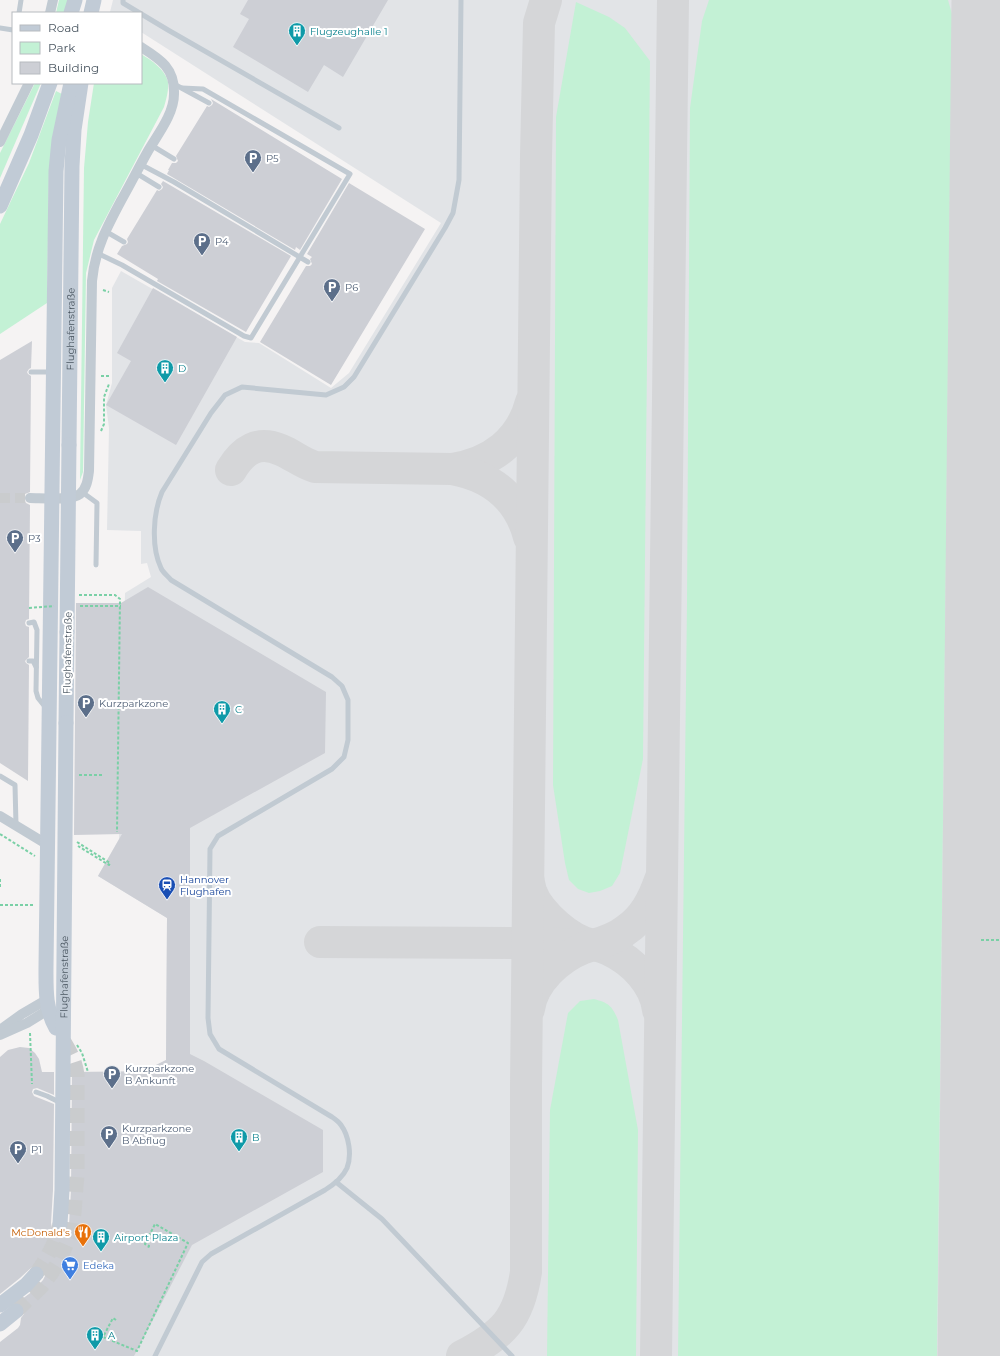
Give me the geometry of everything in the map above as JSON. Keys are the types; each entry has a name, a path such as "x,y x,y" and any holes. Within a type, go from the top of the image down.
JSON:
{"main road":[{"path":"71,12 75,0"},
{"path":"0,206 31,135 50,84"},
{"name":"Flughafenstraße","path":"56,1028 47,1005 56,172 59,140 72,84"},
{"name":"Flughafenstraße","path":"60,1224 62,1190 71,232 73,146 81,84"},
{"path":"0,1305 26,1285 36,1274"},
{"path":"0,1324 16,1311"}],"street":[{"path":"50,12 52,0"},
{"path":"30,498 70,497 80,494 87,485 89,471 92,281 94,265 105,231 170,112 174,93 178,86 164,63 142,49"},
{"path":"0,142 29,84"},
{"path":"0,816 48,845"},
{"path":"0,1030 22,1014 47,1005"},
{"path":"0,1036 27,1023 47,1005"}],"lane":[{"path":"19,12 21,0"},
{"path":"123,0 123,2 139,12"},
{"path":"155,1356 202,1262 211,1254 325,1190 336,1182 347,1169 349,1157 349,1145 346,1134 341,1125 332,1117 219,1049 210,1034 208,1018 210,849 218,836 332,769 344,757 348,740 348,700 342,686 332,676 171,580 162,570 155,552 157,503 162,492 211,413 225,394 242,387 326,395 344,387 354,377 445,228 453,213 459,180 461,0"},
{"path":"142,14 339,128"},
{"path":"0,28 12,30"},
{"path":"178,86 208,103"},
{"path":"97,253 122,265 244,336 251,338 350,174 203,89 178,86"},
{"path":"151,145 174,159"},
{"path":"138,169 174,182 308,262"},
{"path":"138,169 159,187"},
{"path":"105,231 124,242"},
{"path":"31,372 54,372"},
{"path":"82,492 97,503 96,565"},
{"path":"29,623 34,622 37,630 36,691 38,698 49,712"},
{"path":"29,661 33,662 37,668"},
{"path":"0,776 15,785 16,826"},
{"path":"36,1092 62,1104"},
{"path":"336,1182 382,1219 512,1356"}],"path":[{"path":"90,376 109,376"},
{"path":"77,594 115,595 120,599 117,832"},
{"path":"66,775 104,775"},
{"path":"0,834 40,859"},
{"path":"71,838 110,863 109,865 76,844"},
{"path":"0,879 0,888"},
{"path":"0,905 39,905"},
{"path":"981,940 1000,940"},
{"path":"29,1028 32,1084"},
{"path":"76,1044 82,1053 88,1072"},
{"path":"116,1320 113,1318 103,1337 137,1351 188,1243 155,1224 145,1244 149,1246 148,1248"}],"shaded area":[{"path":"113,0 1000,0 1000,1356 78,1356 154,1222 156,1065 166,1060 167,918 98,876 119,839 125,593 151,577 147,563 141,564 141,531 107,530 109,428 106,405 112,383 112,288 121,271 245,342 259,343 331,388 349,373 441,223 142,33 142,12 110,12"}],"green space":[{"path":"59,0 69,0 66,12 56,12"},
{"path":"709,0 948,0 952,14 937,1356 678,1356 687,602 690,108 702,21"},
{"path":"576,2 609,17 625,28 650,61 643,759 620,873 612,886 600,891 589,893 578,889 569,880 553,785 556,117"},
{"path":"142,55 153,62 164,73 168,82 168,92 164,107 94,240 86,273 83,472 80,480 84,168 88,122 94,84 142,84"},
{"path":"34,84 41,84 0,178 0,153"},
{"path":"56,91 62,94 49,173 47,303 0,334 0,224 29,163"},
{"path":"594,999 609,1006 614,1011 618,1020 638,1130 636,1356 547,1356 550,1110 568,1013 580,1001"}],"building":[{"name":"Flugzeughalle 1","path":"248,0 388,0 343,77 324,65 308,92 233,47 249,19 240,14"},
{"name":"P5","path":"211,99 342,179 300,250 296,247 295,250 167,174 172,163 176,163 178,161 176,156 207,106 209,107 212,105 213,103"},
{"name":"P4","path":"163,181 291,256 246,332 157,281 158,279 117,254 122,246 127,244 127,239 157,190 159,191 162,189 163,187 161,184"},
{"name":"P6","path":"349,183 425,229 331,385 260,342 306,266 310,266 312,264 310,259 312,257 307,254"},
{"name":"D","path":"153,288 237,337 176,445 106,405 131,361 117,353"},
{"name":"P3","path":"32,341 31,368 27,372 31,376 30,492 25,494 24,498 26,503 30,505 29,619 26,620 25,623 26,626 29,627 29,657 25,661 29,665 28,781 0,763 0,360"},
{"path":"148,587 326,692 325,753 190,828 190,1054 323,1130 323,1172 192,1245 134,1356 0,1356 0,1342 18,1328 24,1314 25,1309 18,1302 33,1291 45,1276 42,1267 38,1265 33,1266 0,1294 0,1057 8,1050 20,1047 29,1048 39,1059 42,1072 54,1072 54,1095 37,1088 33,1089 32,1092 34,1096 54,1104 51,1223 52,1228 60,1233 64,1232 69,1225 71,1190 72,1072 156,1071 156,1065 166,1060 167,918 98,876 122,834 74,835 76,603 121,603"}],"taxiway":[{"path":"462,1356 489,1340 507,1323 519,1302 526,1272 526,1085 536,156 539,23 546,0"},
{"path":"656,1356 673,0"},
{"path":"988,0 991,30"},
{"path":"452,469 479,461 502,448 512,439 520,428 531,402"},
{"path":"231,470 246,452 265,446 281,450 315,467 452,469 466,472 491,483 511,500 524,523 529,537"},
{"path":"529,1009 531,999 536,989 557,964 575,952 616,936 638,920 651,901 660,880"},
{"path":"529,882 535,900 541,909 557,925 583,942 606,949 618,955 634,967 648,982 656,1000 658,1010"},
{"path":"320,942 528,943 593,945"}],"runway":[{"path":"977,1356 991,0"}],"tunnel":[{"path":"0,498 30,498"},
{"path":"16,1311 41,1287 59,1261 70,1236 74,1213 77,1174 77,1075 73,1059 61,1037"},
{"path":"36,1274 51,1250 60,1224"}],"place":[{"name":"Flugzeughalle 1","path":"297,46"},
{"name":"P5","path":"253,173"},
{"name":"P4","path":"202,256"},
{"name":"P6","path":"332,302"},
{"name":"D","path":"165,383"},
{"name":"P3","path":"15,553"},
{"name":"Kurzparkzone","path":"86,718"},
{"name":"C","path":"222,724"},
{"name":"Hannover Flughafen","path":"167,900"},
{"name":"Kurzparkzone B Ankunft","path":"112,1089"},
{"name":"Kurzparkzone B Abflug","path":"109,1149"},
{"name":"B","path":"239,1152"},
{"name":"P1","path":"18,1164"},
{"name":"McDonald's","path":"83,1247"},
{"name":"Airport Plaza","path":"101,1252"},
{"name":"Edeka","path":"70,1280"},
{"name":"A","path":"95,1350"}]}
